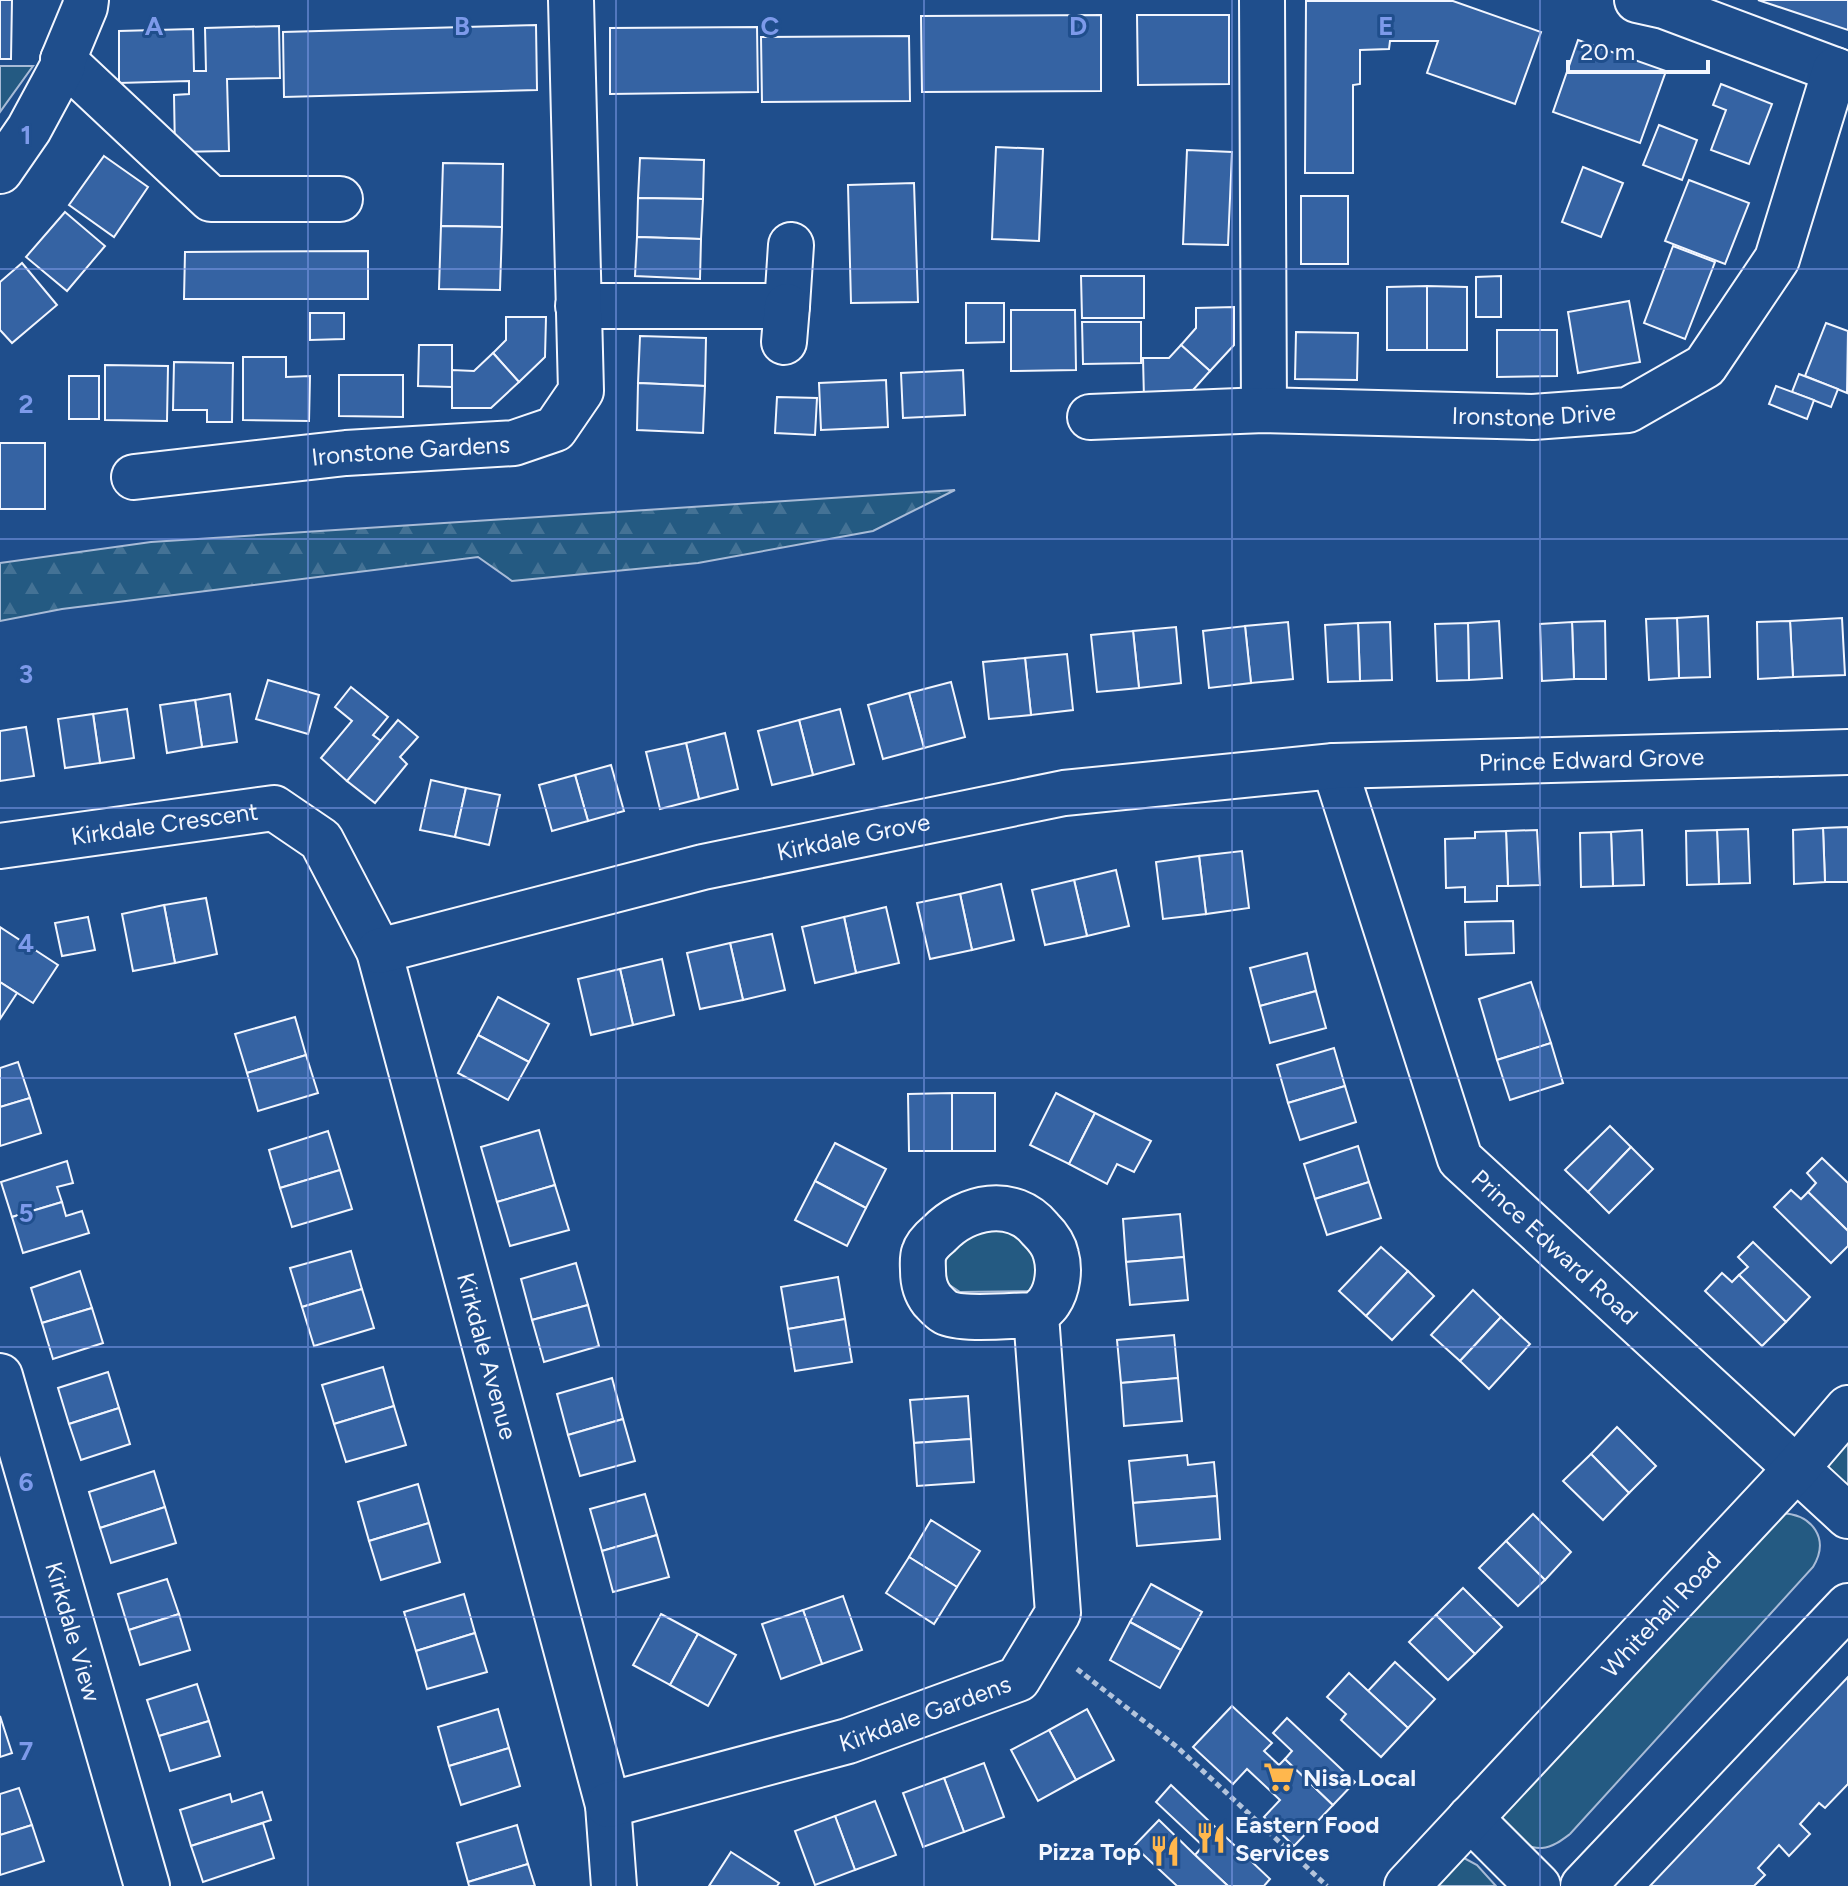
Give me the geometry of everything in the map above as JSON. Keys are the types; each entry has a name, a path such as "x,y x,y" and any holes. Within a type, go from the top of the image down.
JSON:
{"street":[{"path":"0,171 29,129 63,66 86,0"},
{"name":"Ironstone Gardens","path":"134,477 346,453 514,443 555,429 581,391 571,0"},
{"path":"1262,0 1264,410"},
{"path":"1656,2 1841,73"},
{"path":"63,60 211,199 340,199"},
{"name":"Ironstone Drive","path":"1090,417 1264,410 1533,417 1628,410 1705,366 1777,259 1841,73"},
{"path":"578,306 786,324 791,245"},
{"name":"Prince Edward Grove","path":"1334,766 1848,752"},
{"name":"Kirkdale Grove","path":"379,951 703,867 1064,793 1334,766"},
{"name":"Prince Edward Road","path":"1334,766 1460,1159 1848,1516"},
{"name":"Kirkdale Crescent","path":"0,846 274,808 321,840"},
{"name":"Kirkdale Avenue","path":"321,840 379,951 608,1805 614,1886"},
{"name":"Kirkdale Gardens","path":"608,1805 848,1741 1018,1679 1058,1613 1036,1315"},
{"name":"Kirkdale View","path":"0,1376 147,1886"},
{"name":"Whitehall Road","path":"1407,1886 1796,1469 1848,1408"},
{"path":"1583,1886 1848,1606"},
{"path":"1470,1818 1538,1886"}],"path":[{"path":"1042,1641 1177,1747 1327,1886"}],"green space":[{"path":"0,66 33,66 0,112"},
{"path":"955,490 873,531 698,563 512,581 478,557 62,609 0,621 0,563 151,542"},
{"path":"986,1228 1016,1233 1037,1257 1036,1286 1028,1291 960,1292 948,1284 945,1263 948,1255 960,1242"},
{"path":"1848,1425 1848,1494 1825,1467"},
{"path":"1782,1513 1802,1518 1816,1530 1820,1547 1813,1567 1570,1834 1554,1845 1542,1848 1518,1840 1505,1826 1502,1807"},
{"path":"1464,1858 1477,1865 1496,1886 1428,1886 1454,1860"}],"building":[{"path":"0,0 12,0 11,59 0,59"},
{"path":"1758,0 1848,0 1848,30"},
{"path":"1306,1 1453,1 1541,32 1515,104 1427,73 1438,41 1390,41 1389,49 1360,50 1360,84 1353,85 1353,173 1305,173"},
{"path":"1101,15 1101,91 922,92 921,16"},
{"path":"1137,15 1229,15 1229,84 1138,85"},
{"path":"536,25 537,90 284,97 283,32"},
{"path":"279,26 280,78 227,79 229,151 175,152 174,95 189,94 189,81 119,83 119,31 193,29 194,71 206,71 205,28"},
{"path":"757,27 758,92 610,94 610,28"},
{"path":"909,36 910,101 762,102 761,37"},
{"path":"1578,40 1666,71 1640,143 1553,112"},
{"path":"1721,84 1772,104 1749,164 1711,150 1726,110 1713,105"},
{"path":"1659,125 1697,140 1682,180 1643,165"},
{"path":"996,147 1043,149 1039,241 992,239"},
{"path":"1187,150 1232,152 1228,245 1183,244"},
{"path":"104,156 148,187 114,237 69,205"},
{"path":"640,158 704,160 703,199 638,198"},
{"path":"443,163 503,164 502,227 441,226"},
{"path":"1583,167 1623,183 1601,237 1562,222"},
{"path":"1689,180 1749,203 1725,264 1665,241"},
{"path":"914,183 918,302 851,303 848,185"},
{"path":"1301,196 1348,196 1348,264 1301,264"},
{"path":"638,198 703,199 701,239 637,237"},
{"path":"65,212 105,246 67,291 26,257"},
{"path":"441,226 502,227 500,290 439,289"},
{"path":"637,237 701,239 700,279 635,276"},
{"path":"1673,246 1715,262 1685,339 1644,323"},
{"path":"368,251 368,299 184,299 185,252"},
{"path":"22,263 57,305 12,343 0,330 0,282"},
{"path":"1081,276 1144,276 1144,318 1082,318"},
{"path":"1501,276 1501,317 1476,317 1476,277"},
{"path":"1427,286 1467,287 1467,350 1427,350"},
{"path":"1427,286 1427,350 1387,350 1387,287"},
{"path":"1629,301 1640,362 1578,373 1568,312"},
{"path":"966,303 1004,303 1004,342 966,343"},
{"path":"1234,307 1234,345 1210,371 1181,345 1196,328 1196,308"},
{"path":"1011,310 1075,310 1076,370 1011,371"},
{"path":"310,313 344,313 344,339 310,340"},
{"path":"506,317 546,317 545,357 519,382 493,353 506,340"},
{"path":"1082,322 1141,322 1141,363 1083,364"},
{"path":"1826,323 1848,331 1847,393 1805,376"},
{"path":"1497,330 1557,330 1557,376 1497,377"},
{"path":"1296,332 1358,333 1357,380 1295,379"},
{"path":"640,336 706,338 705,386 638,383"},
{"path":"419,345 452,345 452,387 418,386"},
{"path":"1181,345 1210,371 1185,399 1144,399 1143,358 1169,358"},
{"path":"493,353 519,382 491,408 452,408 452,370 474,371"},
{"path":"243,357 286,357 286,377 310,376 309,421 243,420"},
{"path":"174,362 233,363 232,422 207,422 207,410 173,410"},
{"path":"105,365 168,366 167,421 105,420"},
{"path":"963,370 965,415 903,418 901,373"},
{"path":"1799,374 1838,389 1831,407 1792,392"},
{"path":"339,375 403,375 403,417 339,416"},
{"path":"69,376 99,376 99,419 69,419"},
{"path":"886,380 888,427 821,430 819,383"},
{"path":"638,383 705,386 703,433 637,430"},
{"path":"1776,386 1814,400 1807,419 1769,404"},
{"path":"777,397 817,398 815,435 775,433"},
{"path":"0,443 45,443 45,509 0,509"},
{"path":"1708,616 1710,677 1679,678 1677,618"},
{"path":"1677,618 1679,678 1649,680 1646,619"},
{"path":"1842,618 1845,675 1793,677 1790,621"},
{"path":"1499,621 1502,678 1469,680 1468,623"},
{"path":"1605,621 1606,679 1574,679 1572,622"},
{"path":"1790,621 1793,677 1758,679 1757,622"},
{"path":"1288,622 1293,679 1251,683 1245,626"},
{"path":"1390,622 1392,680 1360,681 1358,623"},
{"path":"1572,622 1574,679 1542,681 1540,624"},
{"path":"1358,623 1360,681 1328,682 1325,625"},
{"path":"1468,623 1469,680 1437,681 1435,624"},
{"path":"1245,626 1251,683 1209,688 1203,631"},
{"path":"1176,627 1181,683 1139,688 1133,631"},
{"path":"1133,631 1139,688 1097,692 1091,635"},
{"path":"1067,654 1073,710 1031,715 1025,658"},
{"path":"1025,658 1031,715 989,719 983,662"},
{"path":"268,680 319,695 308,734 256,719"},
{"path":"951,682 965,737 924,748 909,693"},
{"path":"351,687 388,717 373,735 381,741 347,781 321,758 352,721 335,707"},
{"path":"909,693 924,748 883,759 868,705"},
{"path":"230,694 237,742 202,747 195,700"},
{"path":"195,700 202,747 167,753 160,705"},
{"path":"127,709 134,758 100,763 93,714"},
{"path":"840,709 854,764 813,775 799,720"},
{"path":"93,714 100,763 65,768 58,719"},
{"path":"398,720 418,737 400,757 407,764 375,803 347,781"},
{"path":"799,720 813,775 772,785 758,731"},
{"path":"26,727 34,776 0,781 0,731"},
{"path":"725,733 738,789 699,799 686,743"},
{"path":"686,743 699,799 660,809 646,752"},
{"path":"611,765 624,811 588,821 575,775"},
{"path":"575,775 588,821 552,831 539,785"},
{"path":"431,780 466,788 455,837 420,830"},
{"path":"466,788 500,795 489,845 455,837"},
{"path":"1848,827 1848,882 1825,882 1823,828"},
{"path":"1823,828 1825,882 1794,884 1793,830"},
{"path":"1748,829 1750,883 1719,884 1717,830"},
{"path":"1537,830 1540,885 1508,886 1506,831"},
{"path":"1642,830 1644,885 1613,886 1611,832"},
{"path":"1717,830 1719,884 1687,885 1686,831"},
{"path":"1506,831 1508,886 1497,886 1497,901 1465,902 1465,887 1446,888 1445,839 1475,838 1475,832"},
{"path":"1611,832 1613,886 1581,887 1580,833"},
{"path":"1242,851 1249,908 1206,914 1199,856"},
{"path":"1199,856 1206,914 1163,919 1156,862"},
{"path":"1116,870 1129,926 1087,936 1074,880"},
{"path":"1074,880 1087,936 1045,945 1032,890"},
{"path":"1001,884 1014,940 972,950 960,894"},
{"path":"960,894 972,950 930,959 917,903"},
{"path":"206,898 217,954 175,963 164,905"},
{"path":"164,905 175,963 133,971 122,914"},
{"path":"886,907 899,963 856,973 844,917"},
{"path":"88,917 95,950 62,956 55,923"},
{"path":"844,917 856,973 815,983 802,927"},
{"path":"1513,921 1514,953 1466,955 1465,922"},
{"path":"0,927 58,965 33,1003 0,982"},
{"path":"772,934 785,990 743,1000 730,943"},
{"path":"730,943 743,1000 700,1009 687,953"},
{"path":"1307,953 1316,991 1260,1006 1250,968"},
{"path":"662,959 674,1015 633,1025 620,969"},
{"path":"620,969 633,1025 591,1035 578,979"},
{"path":"0,982 17,993 0,1019"},
{"path":"1531,982 1551,1043 1497,1060 1479,999"},
{"path":"1316,991 1326,1028 1270,1043 1260,1006"},
{"path":"498,997 549,1024 529,1062 478,1035"},
{"path":"295,1017 306,1055 247,1073 235,1034"},
{"path":"478,1035 529,1062 508,1100 458,1073"},
{"path":"1551,1043 1563,1083 1510,1100 1497,1060"},
{"path":"1334,1048 1345,1086 1288,1103 1277,1065"},
{"path":"306,1055 318,1093 258,1111 247,1073"},
{"path":"18,1062 30,1098 0,1107 0,1068"},
{"path":"1345,1086 1356,1122 1300,1140 1288,1103"},
{"path":"952,1093 952,1151 909,1151 908,1094"},
{"path":"952,1093 995,1093 995,1151 952,1151"},
{"path":"1056,1093 1095,1113 1069,1164 1030,1145"},
{"path":"30,1098 41,1133 0,1146 0,1107"},
{"path":"1095,1113 1151,1141 1134,1172 1117,1164 1107,1184 1069,1164"},
{"path":"1610,1126 1631,1147 1588,1192 1565,1170"},
{"path":"539,1130 555,1185 497,1202 481,1147"},
{"path":"328,1131 340,1170 280,1188 269,1150"},
{"path":"835,1143 886,1169 866,1208 815,1181"},
{"path":"1358,1146 1369,1182 1315,1199 1304,1164"},
{"path":"1631,1147 1653,1169 1609,1213 1588,1192"},
{"path":"1822,1158 1848,1183 1848,1231 1808,1192 1816,1183 1807,1173"},
{"path":"67,1161 73,1183 57,1187 62,1202 12,1217 1,1182"},
{"path":"340,1170 352,1209 292,1227 280,1188"},
{"path":"815,1181 866,1208 847,1246 795,1220"},
{"path":"1369,1182 1381,1218 1327,1235 1315,1199"},
{"path":"555,1185 569,1230 510,1246 497,1202"},
{"path":"1791,1190 1801,1199 1808,1192 1848,1231 1848,1246 1831,1263 1774,1207"},
{"path":"62,1202 66,1216 82,1211 89,1233 23,1253 12,1217"},
{"path":"1180,1214 1184,1257 1126,1262 1123,1219"},
{"path":"1753,1242 1810,1297 1786,1322 1739,1275 1748,1267 1738,1257"},
{"path":"1381,1247 1408,1271 1366,1316 1339,1291"},
{"path":"351,1251 362,1289 302,1307 290,1268"},
{"path":"1184,1257 1188,1300 1130,1305 1126,1262"},
{"path":"576,1263 588,1305 532,1320 521,1279"},
{"path":"80,1271 92,1308 42,1323 31,1288"},
{"path":"1408,1271 1434,1296 1392,1340 1366,1316"},
{"path":"1722,1273 1732,1282 1739,1275 1786,1322 1762,1346 1705,1291"},
{"path":"838,1277 845,1319 788,1329 781,1287"},
{"path":"362,1289 374,1328 314,1346 302,1307"},
{"path":"1473,1290 1501,1317 1460,1361 1431,1335"},
{"path":"588,1305 599,1346 544,1362 532,1320"},
{"path":"92,1308 103,1343 53,1359 42,1323"},
{"path":"1501,1317 1530,1344 1489,1389 1460,1361"},
{"path":"845,1319 852,1362 795,1371 788,1329"},
{"path":"1174,1335 1178,1378 1121,1383 1117,1340"},
{"path":"383,1367 394,1406 334,1424 322,1385"},
{"path":"108,1372 119,1408 69,1424 58,1388"},
{"path":"612,1378 623,1419 568,1435 557,1394"},
{"path":"1178,1378 1182,1421 1124,1426 1121,1383"},
{"path":"968,1396 971,1439 914,1443 910,1400"},
{"path":"394,1406 406,1445 346,1462 334,1424"},
{"path":"119,1408 130,1444 81,1460 69,1424"},
{"path":"623,1419 635,1461 580,1476 568,1435"},
{"path":"1617,1427 1656,1466 1629,1493 1591,1454"},
{"path":"971,1439 974,1482 917,1486 914,1443"},
{"path":"1591,1454 1629,1493 1603,1520 1563,1481"},
{"path":"1187,1455 1188,1465 1214,1462 1217,1496 1133,1503 1129,1461"},
{"path":"154,1471 165,1507 100,1528 89,1492"},
{"path":"418,1484 429,1523 369,1541 358,1502"},
{"path":"645,1494 657,1535 602,1551 590,1509"},
{"path":"1217,1496 1220,1539 1137,1546 1133,1503"},
{"path":"165,1507 176,1543 111,1563 100,1528"},
{"path":"1533,1514 1571,1552 1545,1580 1506,1541"},
{"path":"931,1520 980,1551 957,1587 909,1557"},
{"path":"429,1523 440,1562 381,1580 369,1541"},
{"path":"657,1535 669,1577 613,1592 602,1551"},
{"path":"1506,1541 1545,1580 1518,1606 1479,1568"},
{"path":"909,1557 957,1587 934,1624 886,1593"},
{"path":"167,1579 179,1614 129,1630 118,1594"},
{"path":"1151,1584 1202,1612 1181,1650 1130,1622"},
{"path":"1463,1588 1502,1627 1475,1654 1436,1615"},
{"path":"464,1594 475,1633 416,1651 404,1612"},
{"path":"843,1596 862,1650 822,1664 803,1610"},
{"path":"803,1610 822,1664 781,1679 762,1624"},
{"path":"179,1614 190,1650 140,1665 129,1630"},
{"path":"661,1614 698,1634 670,1685 633,1665"},
{"path":"1436,1615 1475,1654 1448,1680 1409,1642"},
{"path":"1130,1622 1181,1650 1160,1688 1110,1660"},
{"path":"475,1633 487,1672 427,1689 416,1651"},
{"path":"698,1634 736,1655 708,1706 670,1685"},
{"path":"1395,1662 1435,1699 1408,1728 1368,1691"},
{"path":"1349,1673 1408,1728 1381,1757 1341,1720 1346,1714 1327,1697"},
{"path":"1848,1677 1848,1784 1825,1808 1819,1803 1800,1824 1810,1834 1789,1856 1779,1845 1758,1868 1765,1875 1754,1886 1650,1886"},
{"path":"197,1684 209,1721 159,1736 147,1700"},
{"name":"Nisa Local","path":"1232,1706 1272,1743 1264,1751 1279,1765 1285,1759 1333,1805 1294,1846 1264,1817 1280,1800 1247,1769 1233,1784 1193,1747"},
{"path":"498,1709 509,1748 449,1766 438,1727"},
{"path":"1087,1709 1114,1760 1076,1780 1049,1730"},
{"path":"0,1716 12,1753 0,1757"},
{"path":"1287,1718 1355,1782 1333,1805 1285,1759 1292,1751 1273,1733"},
{"path":"209,1721 220,1756 170,1771 159,1736"},
{"path":"1049,1730 1076,1780 1038,1801 1011,1750"},
{"path":"509,1748 520,1786 461,1805 449,1766"},
{"path":"984,1763 1004,1817 964,1832 944,1778"},
{"path":"944,1778 964,1832 923,1847 903,1793"},
{"name":"Eastern Food Services","path":"1171,1785 1270,1879 1264,1886 1228,1886 1195,1855 1203,1846 1156,1802"},
{"path":"19,1788 32,1825 0,1835 0,1794"},
{"path":"262,1792 271,1820 191,1846 180,1810 230,1794 232,1802"},
{"path":"875,1801 896,1855 855,1870 835,1816"},
{"path":"835,1816 855,1870 815,1885 795,1831"},
{"name":"Pizza Top","path":"1159,1820 1228,1886 1177,1886 1134,1846"},
{"path":"263,1823 274,1858 203,1882 191,1846"},
{"path":"32,1825 44,1861 0,1875 0,1835"},
{"path":"517,1825 528,1864 468,1882 457,1843"},
{"path":"731,1852 779,1883 777,1886 709,1886"},
{"path":"528,1864 535,1886 469,1886 468,1882"}],"place":[{"name":"Nisa Local","path":"1279,1777"},
{"name":"Eastern Food Services","path":"1211,1838"},
{"name":"Pizza Top","path":"1165,1851"}]}
